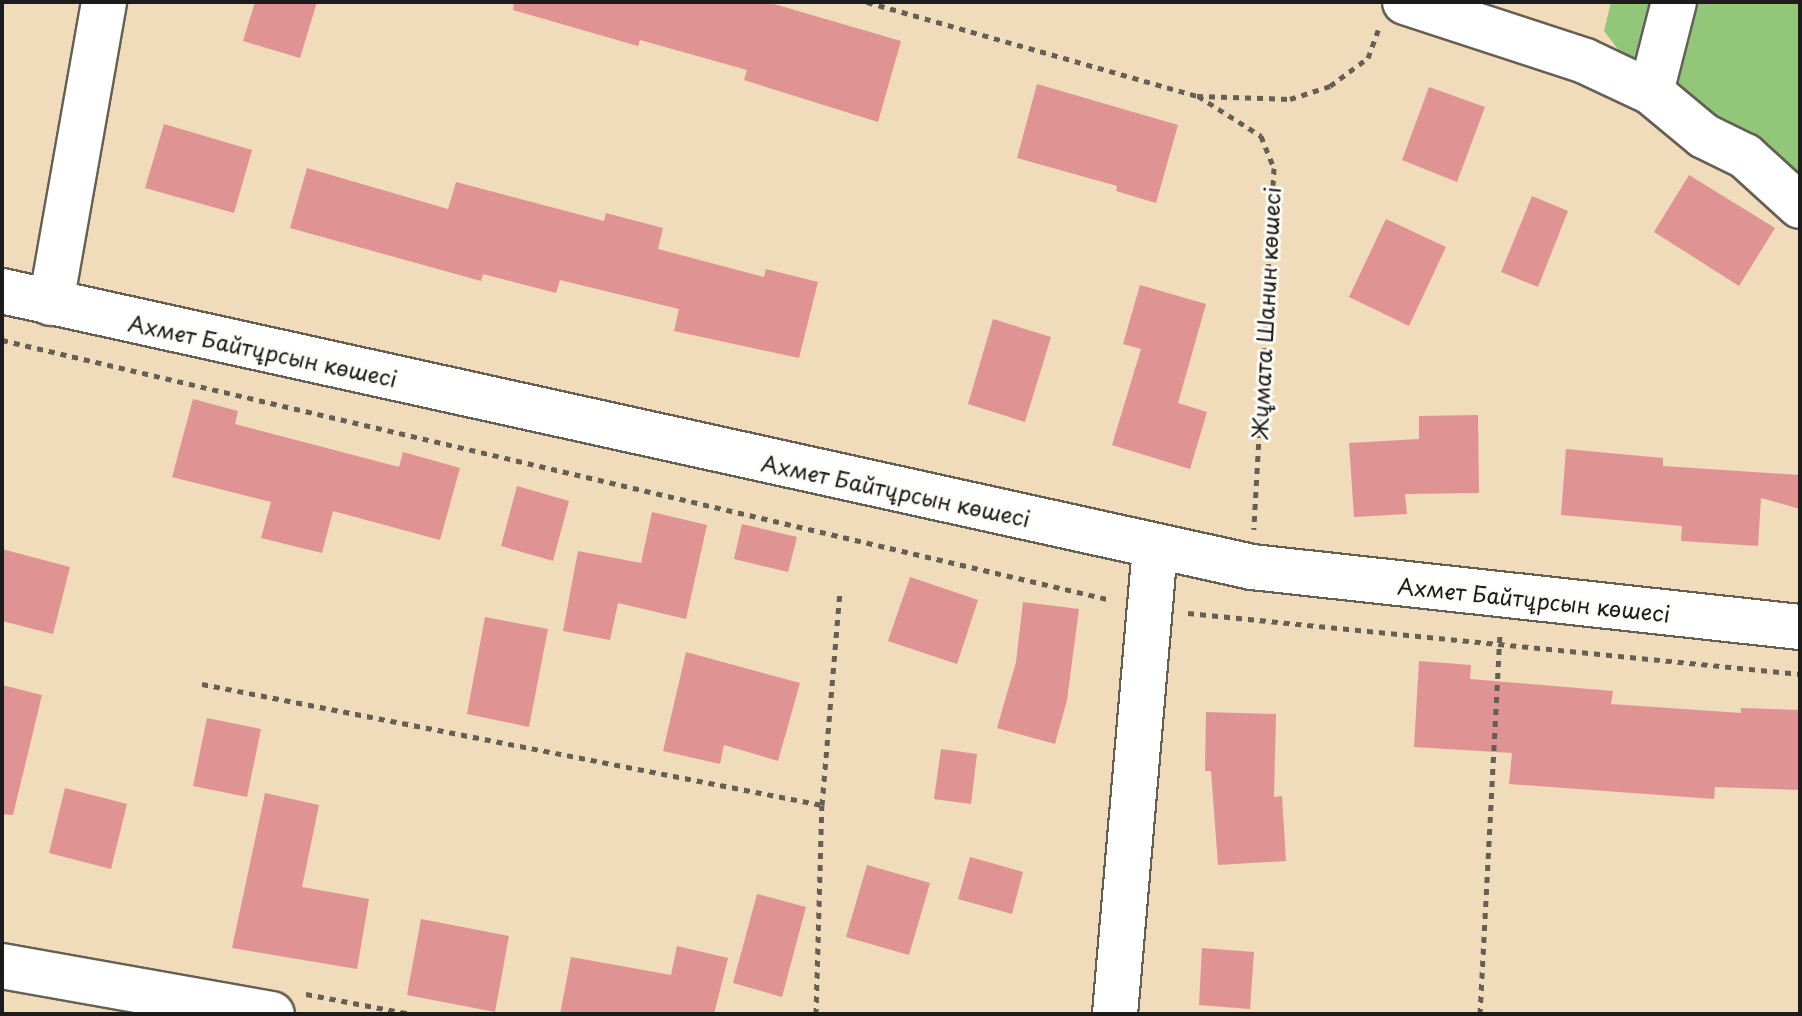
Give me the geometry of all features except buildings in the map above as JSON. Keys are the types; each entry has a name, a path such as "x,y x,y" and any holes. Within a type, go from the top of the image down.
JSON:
{"street":[{"path":"51,303 104,2"},
{"path":"1651,92 1674,2"},
{"path":"1394,9 1585,61 1651,92 1704,136 1745,156 1800,206"},
{"name":"Ахмет Байтұрсын көшесі","path":"2,291 1252,567 1502,597 1800,627"},
{"path":"1115,1014 1153,610 1155,547"},
{"path":"2,966 272,1014"}],"path":[{"path":"867,2 1197,96 1290,99 1330,86 1368,58 1394,9"},
{"name":"Жұмата Шанин көшесі","path":"1197,96 1261,136 1274,168 1252,567"},
{"path":"2,340 1153,610 1800,674"},
{"path":"816,1014 822,805 840,591"},
{"path":"1480,1014 1502,597"},
{"path":"202,684 822,805"}],"green space":[{"path":"1611,2 1800,2 1800,206 1651,92 1604,31"}]}
